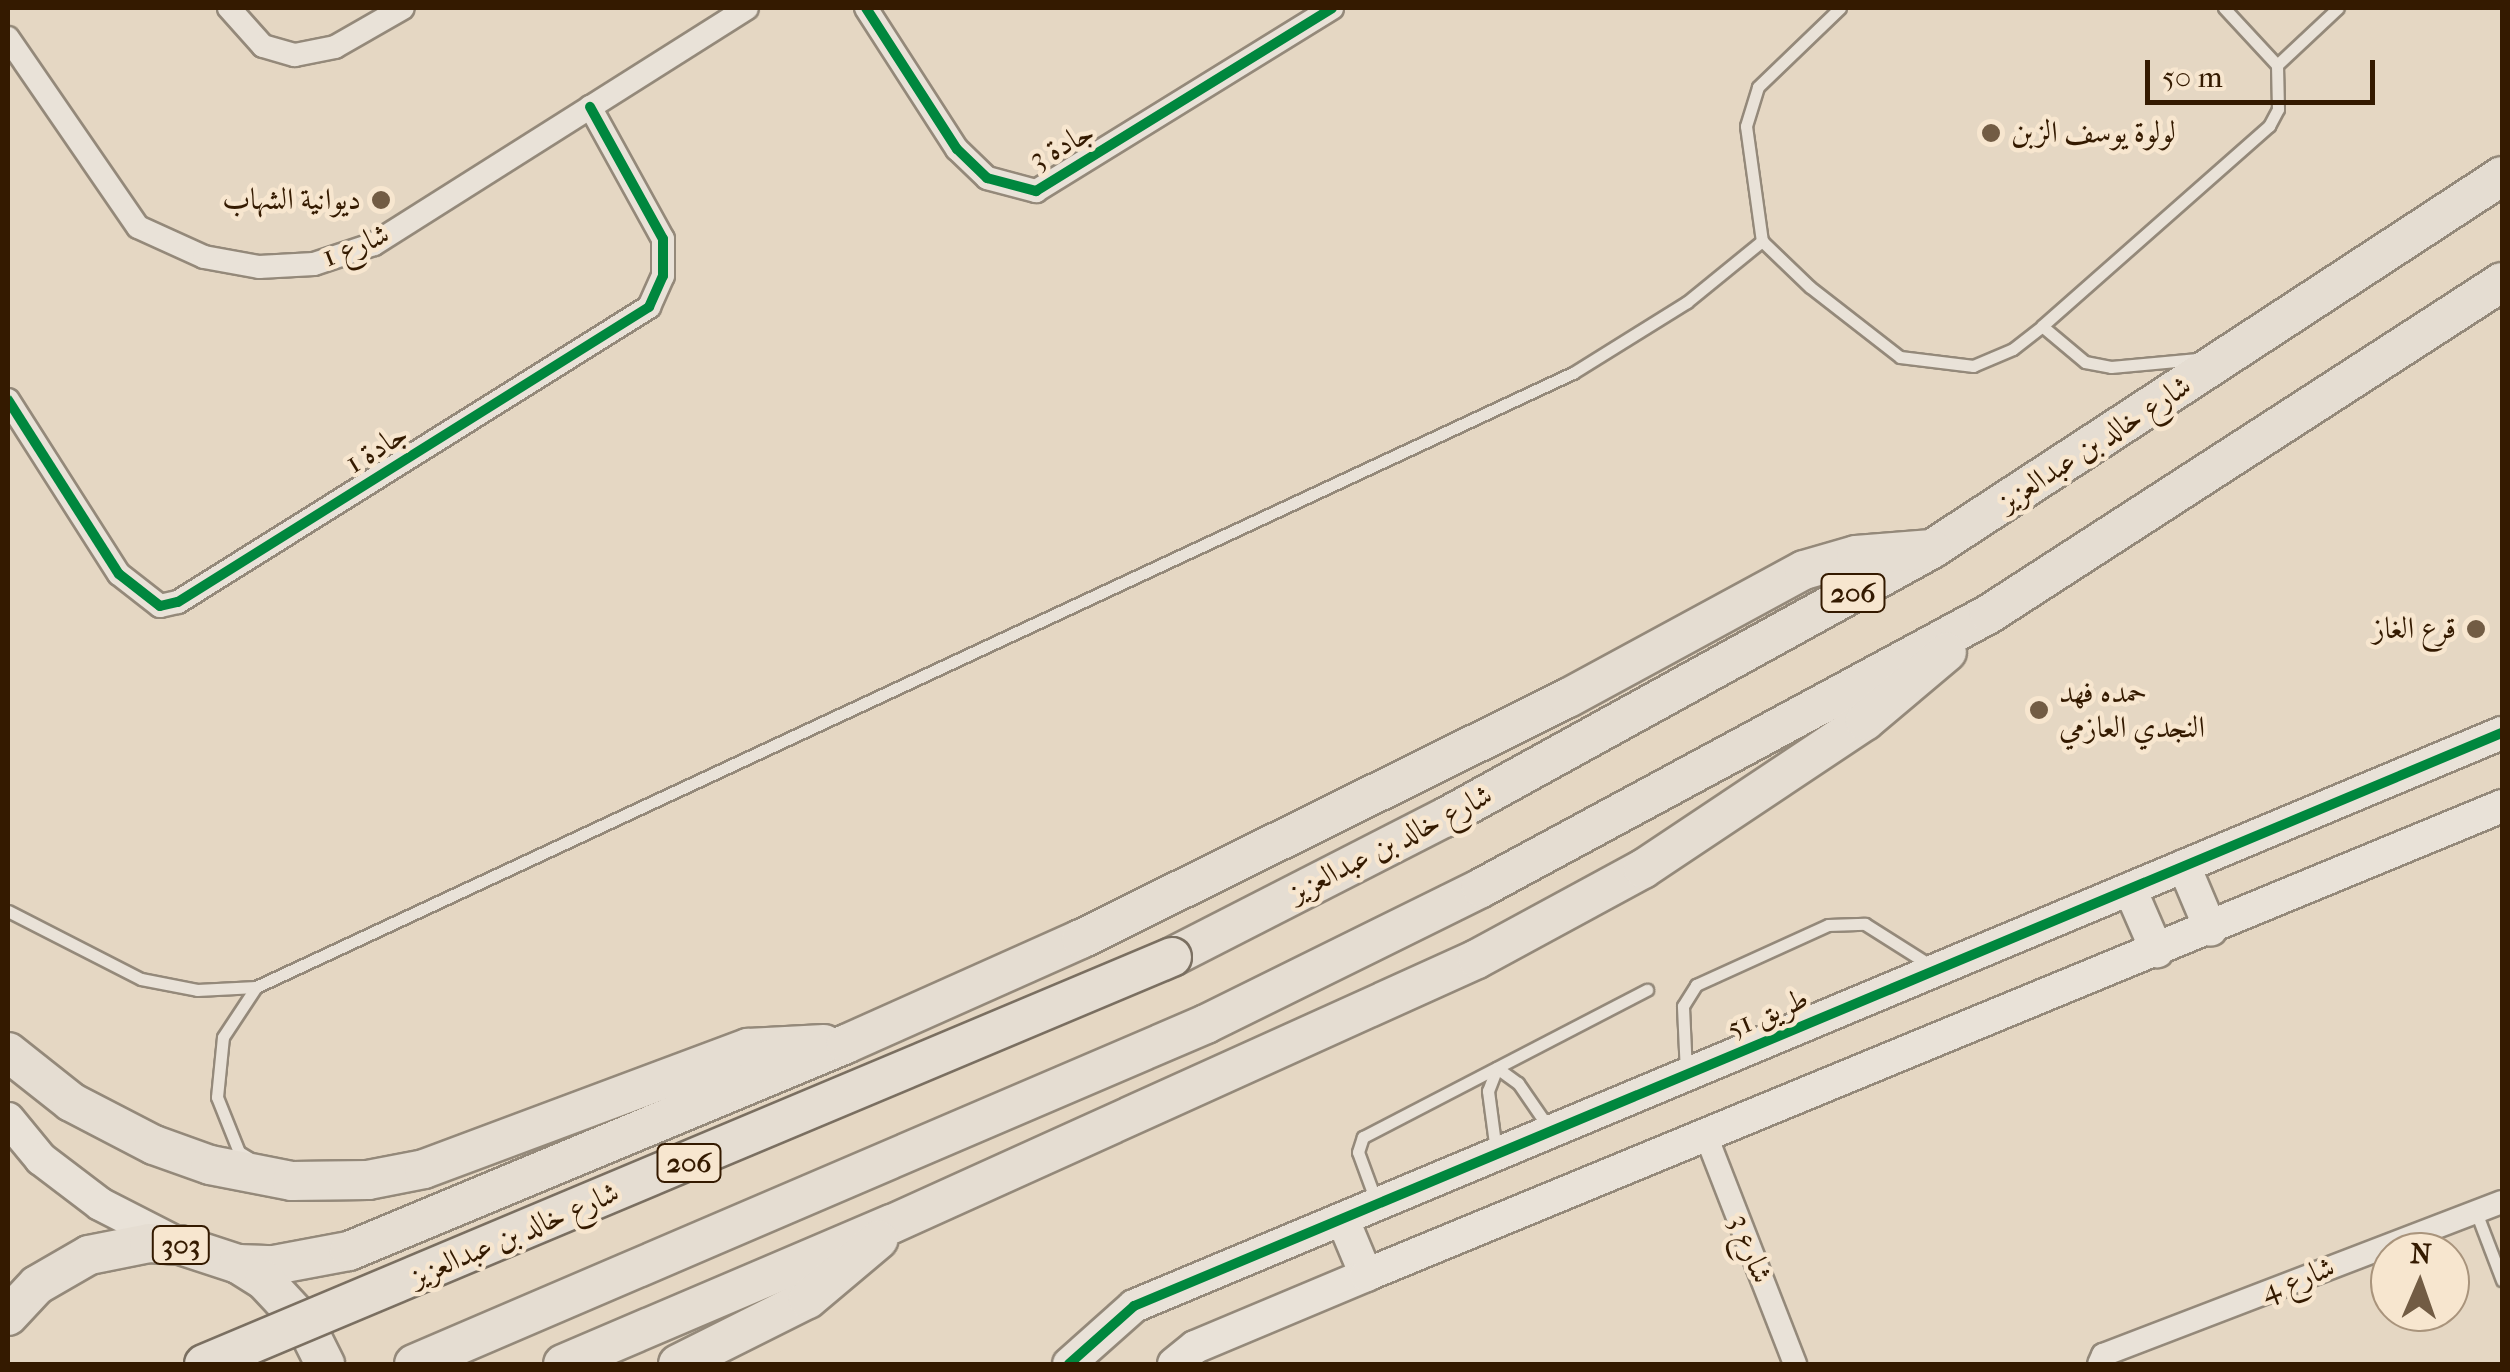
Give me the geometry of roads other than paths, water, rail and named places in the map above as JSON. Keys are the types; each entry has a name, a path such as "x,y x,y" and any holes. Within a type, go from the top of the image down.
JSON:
{"main road":[{"name":"شارع خالد بن عبدالعزيز","path":"204,1364 1172,957 1444,818 1932,548 2232,356 2502,176"},
{"name":"206","path":"414,1364 1206,1024 1481,888 1989,614 2502,282"},
{"path":"238,1264 274,1265 349,1251 846,1044 1081,940 1568,698 1804,570 1856,554 1932,548"},
{"path":"563,1364 892,1224 1478,959 1644,868 1877,712 1989,614"},
{"path":"8,1052 71,1102 154,1145 210,1166 292,1181 368,1180 424,1169 748,1048 846,1044"},
{"path":"678,1364 808,1298 858,1264 892,1224"},
{"name":"303","path":"8,1316 36,1285 89,1255 149,1243 180,1245 238,1264 286,1300 326,1364"}],"street":[{"path":"229,8 263,46 295,55 335,48 403,8"},
{"name":"شارع 1","path":"8,38 138,227 204,257 259,267 314,264 374,244 748,8"},
{"name":"جادة 3","path":"866,8 957,150 987,178 1036,191 1332,8"},
{"name":"جادة 1","path":"8,400 119,574 160,606 178,602 650,307 664,276 663,239 590,107"},
{"name":"طريق 51","path":"1068,1364 1134,1306 2502,733"},
{"path":"1174,1364 1196,1347 1366,1275 1705,1133 2211,930 2502,806"},
{"path":"2184,866 2211,930"},
{"path":"2130,889 2157,951"},
{"path":"8,1119 41,1159 100,1204 180,1245"},
{"name":"شارع 3","path":"1705,1133 1795,1364"},
{"name":"شارع 4","path":"2099,1364 2103,1355 2502,1202"},
{"path":"1343,1220 1366,1275"}],"lane":[{"path":"1840,8 1758,88 1746,126 1762,240 1810,288 1900,356 1973,366 2013,349 2042,326 2268,126 2278,109 2277,65 2224,8"},
{"path":"2277,65 2338,8"},
{"path":"8,912 141,979 197,990 256,987 1573,372 1687,302 1762,240"},
{"path":"2042,326 2084,362 2111,368 2232,356"},
{"path":"1686,1075 1683,1006 1696,985 1828,925 1865,924 1937,970"},
{"path":"256,987 223,1038 217,1096 239,1152 292,1181"},
{"path":"1378,1205 1358,1152 1364,1137 1647,990"},
{"path":"1497,1068 1518,1082 1552,1132"},
{"path":"1497,1068 1488,1091 1497,1156"},
{"path":"2476,1212 2502,1280"}],"place":[{"name":"لولوة يوسف الزبن","path":"1991,133"},
{"name":"ديوانية الشهاب","path":"381,200"},
{"name":"قرع الغاز","path":"2476,629"},
{"name":"حمده فهد النجدي العازمي","path":"2039,710"}]}
